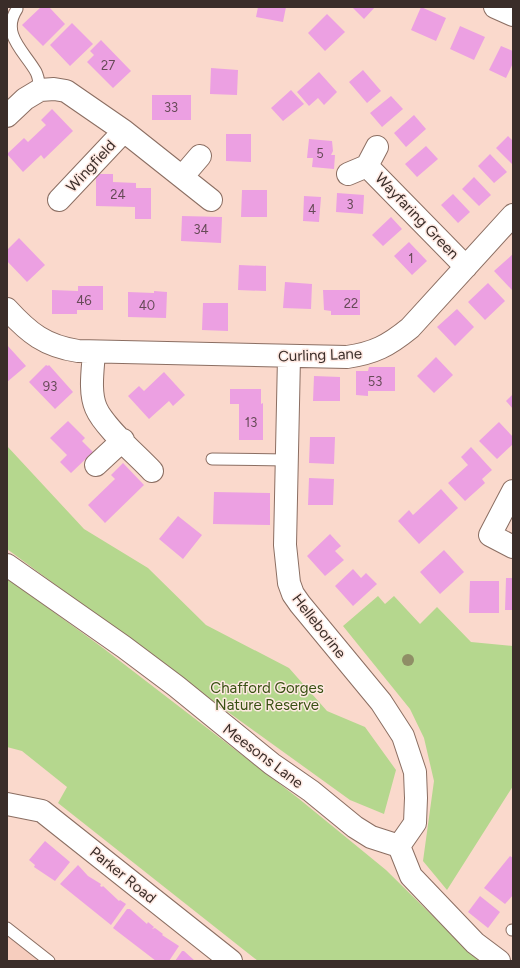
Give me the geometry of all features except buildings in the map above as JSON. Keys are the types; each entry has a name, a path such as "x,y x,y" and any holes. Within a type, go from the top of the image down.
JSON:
{"street":[{"path":"495,7 513,15"},
{"name":"Wingfield","path":"40,90 54,89 66,91 124,131 211,200"},
{"path":"7,116 25,99 40,90"},
{"name":"Wingfield","path":"59,200 124,131"},
{"path":"182,177 200,156"},
{"name":"Wayfaring Green","path":"364,162 466,267"},
{"name":"Curling Lane","path":"7,310 30,333 67,350 289,357 347,357 369,354 392,343 410,328 512,218"},
{"path":"94,352 93,387 96,407 102,418 152,471"},
{"name":"Helleborine","path":"289,357 285,545 289,583 293,594 381,702 403,736 415,772 415,823 399,846"},
{"path":"96,465 123,440"},
{"path":"513,491 490,535 513,547"},
{"name":"Meesons Lane","path":"7,565 164,678 265,759 311,791 355,827 371,837 399,846"},
{"name":"Parker Road","path":"7,804 42,811 231,961"},
{"path":"399,846 411,876 475,943 499,961"}],"lane":[{"path":"17,9 10,18 10,30 20,51 35,70 40,90"},
{"path":"212,459 287,460"},
{"path":"7,928 49,961"}],"shaded area":[{"path":"7,932 44,961 7,961"}],"green space":[{"name":"Chafford Gorges Nature Reserve","path":"7,446 84,529 148,568 206,625 289,668 327,711 365,727 396,770 384,814 350,800 7,549"},
{"path":"7,578 103,648 298,798 386,870 454,937 481,961 258,961 58,803 67,787 22,751 7,747"},
{"path":"378,596 385,604 394,596 420,624 437,607 471,642 513,646 513,786 447,890 423,861 434,781 424,738 410,709 343,626"}]}
